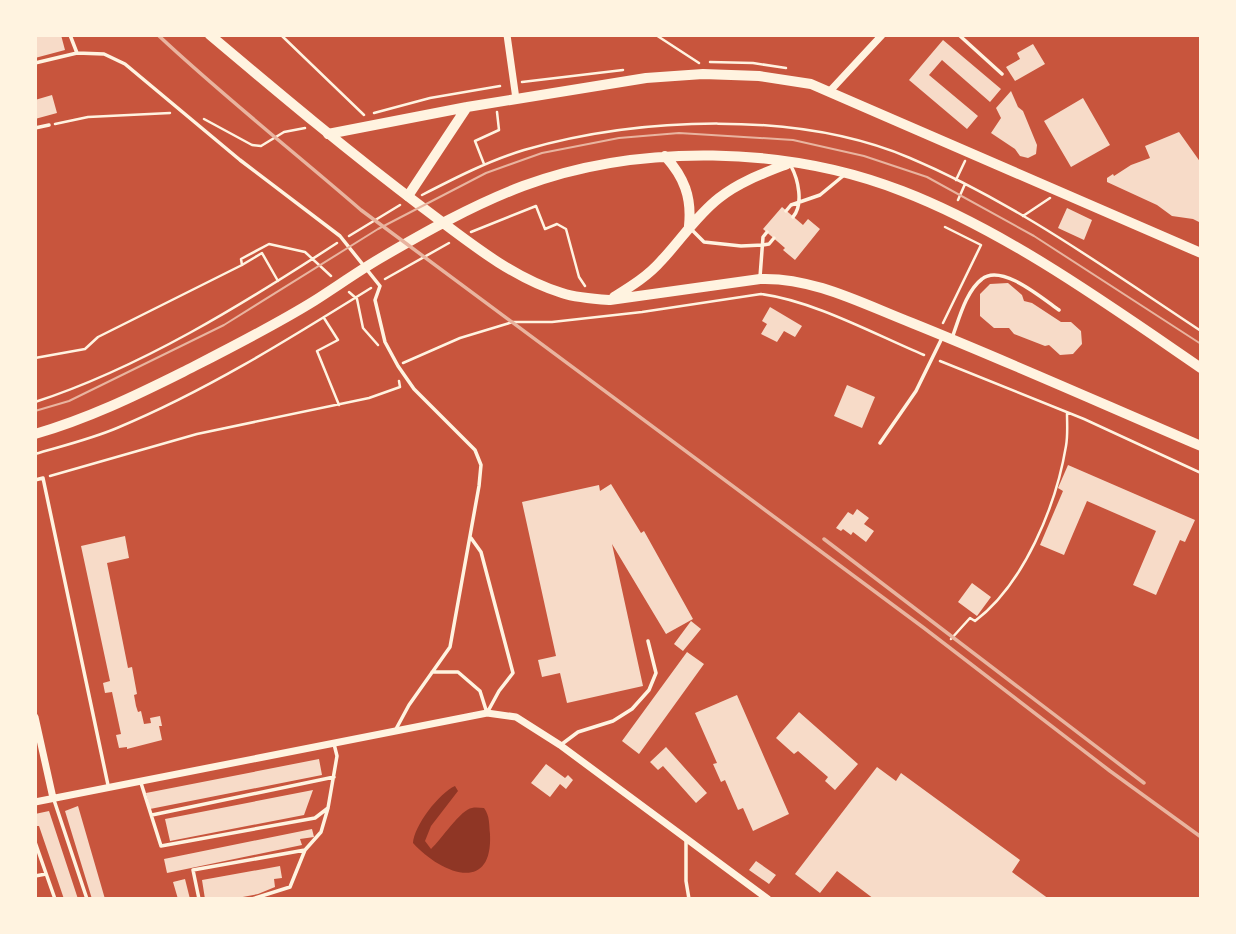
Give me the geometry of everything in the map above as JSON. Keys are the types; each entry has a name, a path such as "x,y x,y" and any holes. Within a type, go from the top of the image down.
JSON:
{"main road":[{"path":"210,35 328,134 473,245 529,279 562,293 610,300 760,279 783,278 815,285 950,335 1201,446"},
{"path":"665,156 677,170 685,186 691,207 689,226"},
{"path":"35,434 126,400 240,344 377,260 491,199 526,185 606,163 665,156 733,156 789,163 847,173 901,190 1006,241 1201,368"},
{"path":"610,300 636,284 660,262 689,226 720,196 736,186 789,163"}],"street":[{"path":"507,35 516,99"},
{"path":"829,92 882,35"},
{"path":"328,134 467,107 646,78 703,74 760,75 811,84 1201,253"},
{"path":"408,196 467,107"},
{"path":"35,802 487,713 516,717 560,745 768,899"},
{"path":"35,717 54,798"}],"lane":[{"path":"70,35 77,53"},
{"path":"959,35 1002,74"},
{"path":"35,63 77,53 104,54 125,64 249,167 340,236 380,286 376,300 385,342 398,366 414,389 475,450 481,465 450,647 409,705 395,731"},
{"path":"35,128 49,125"},
{"path":"789,163 797,178 799,203 793,217"},
{"path":"786,211 791,205 820,195 847,173"},
{"path":"689,226 704,242 741,246 763,245 769,244 774,238"},
{"path":"760,279 763,237 767,232"},
{"path":"880,443 916,391 932,358 950,335 970,293 982,279 992,274 1015,280 1059,310"},
{"path":"35,480 43,478 109,788"},
{"path":"470,536 481,552 513,673 487,713"},
{"path":"560,745 578,732 613,721 632,709 649,690 656,673 648,641"},
{"path":"432,672 458,672 480,691 487,713"},
{"path":"252,899 290,887 305,850 321,832 337,756 334,741"},
{"path":"152,815 334,777"},
{"path":"140,781 161,846 315,818 328,808"},
{"path":"54,798 86,899"},
{"path":"687,838 686,881 689,899"},
{"path":"35,842 55,899"},
{"path":"199,899 193,870 305,850"},
{"path":"35,876 46,874"}],"path":[{"path":"35,401 64,392 166,345 278,281 387,212 484,164 475,141 499,130 496,122 500,86 430,98 364,116 281,35"},
{"path":"656,35 699,63"},
{"path":"687,64 753,62 790,70"},
{"path":"513,83 629,69"},
{"path":"956,180 966,158"},
{"path":"958,200 965,184"},
{"path":"469,232 536,206 545,229 557,224 566,229 579,277 594,299 589,318"},
{"path":"945,227 981,245 943,323 950,335"},
{"path":"382,281 458,238"},
{"path":"242,265 241,259 269,244"},
{"path":"35,358 85,349 98,337 262,253 278,281"},
{"path":"35,454 116,429 178,399 324,318 371,288"},
{"path":"43,478 197,434 369,398 400,387 398,366 407,360 460,338 513,322 589,318 761,294 805,305 1067,413 1201,473"},
{"path":"324,318 338,340 317,351 339,405"},
{"path":"951,639 970,618 975,621 992,608 1009,588 1030,553 1061,466 1066,444 1067,413"}],"shaded area":[{"path":"455,786 458,791 431,826 425,841 431,849 467,810 484,808 489,824 489,853 483,866 474,872 462,873 436,863 413,843 428,811 442,795"}],"building":[{"path":"35,35 61,35 65,50 35,58"},
{"path":"943,40 1001,89 990,102 942,60 929,75 978,116 967,129 909,80"},
{"path":"1033,44 1045,64 1015,81 1006,67 1020,59 1017,53"},
{"path":"1011,91 1018,107 1023,111 1037,145 1036,154 1028,158 1020,156 1015,149 991,133 1001,118 996,108"},
{"path":"52,95 57,113 35,119 35,100"},
{"path":"1083,98 1110,145 1071,167 1044,121"},
{"path":"1179,132 1201,163 1201,223 1172,216 1157,205 1107,182 1107,178 1113,174 1114,176 1131,165 1150,158 1145,146"},
{"path":"782,207 803,225 808,219 820,229 795,260 763,229"},
{"path":"1067,208 1092,220 1084,240 1058,228"},
{"path":"1008,283 1022,295 1024,301 1032,303 1061,322 1071,322 1081,331 1082,344 1073,354 1060,355 1049,345 1045,346 1014,334 1009,328 994,328 980,316 980,294 990,284"},
{"path":"770,307 802,326 795,337 784,331 777,342 761,334 767,324 762,321"},
{"path":"847,385 875,397 862,428 834,416"},
{"path":"1068,465 1195,520 1185,542 1180,540 1156,595 1133,585 1156,531 1087,501 1064,555 1040,545 1063,491 1058,488"},
{"path":"611,484 641,533 644,531 693,619 666,634 612,544 643,686 567,703 560,673 542,677 538,660 556,656 522,502 599,485 600,491"},
{"path":"857,509 869,518 864,524 874,531 866,542 853,532 851,535 836,528 848,512 853,515"},
{"path":"125,536 129,558 107,563 128,668 132,667 138,712 141,711 144,724 151,723 150,718 160,716 162,726 159,726 162,740 127,749 119,748 116,735 121,734 112,692 105,693 103,683 110,681 81,546"},
{"path":"972,583 991,597 977,616 958,602"},
{"path":"691,621 701,629 683,651 674,644"},
{"path":"687,652 704,664 639,754 622,741"},
{"path":"737,695 789,814 753,831 743,808 738,810 725,780 721,782 713,764 717,763 695,713"},
{"path":"799,712 858,764 835,790 825,781 828,777 798,751 794,754 776,738"},
{"path":"666,747 707,793 696,803 663,766 658,770 650,762"},
{"path":"319,759 322,775 150,809 146,793"},
{"path":"546,764 565,778 568,775 573,780 566,789 560,784 550,797 531,783"},
{"path":"877,767 896,781 901,773 1020,860 1012,872 1049,899 874,899 837,871 820,893 795,874"},
{"path":"313,790 304,815 170,841 165,819"},
{"path":"78,806 105,899 92,899 65,811"},
{"path":"49,811 78,899 64,899 39,826 35,826 35,814"},
{"path":"312,829 314,837 300,839 302,845 167,873 164,859"},
{"path":"756,861 776,875 769,884 749,870"},
{"path":"280,866 282,878 274,879 275,887 258,894 232,899 205,899 202,880"},
{"path":"185,879 190,899 178,899 173,882"}],"tram line":[{"path":"35,411 69,401 224,325 378,229 486,173 542,153 619,138 679,133 793,140 864,156 927,177 1034,236 1201,344"}],"railway":[{"path":"158,35 361,210 1201,837"},
{"path":"824,539 1144,783"}]}
